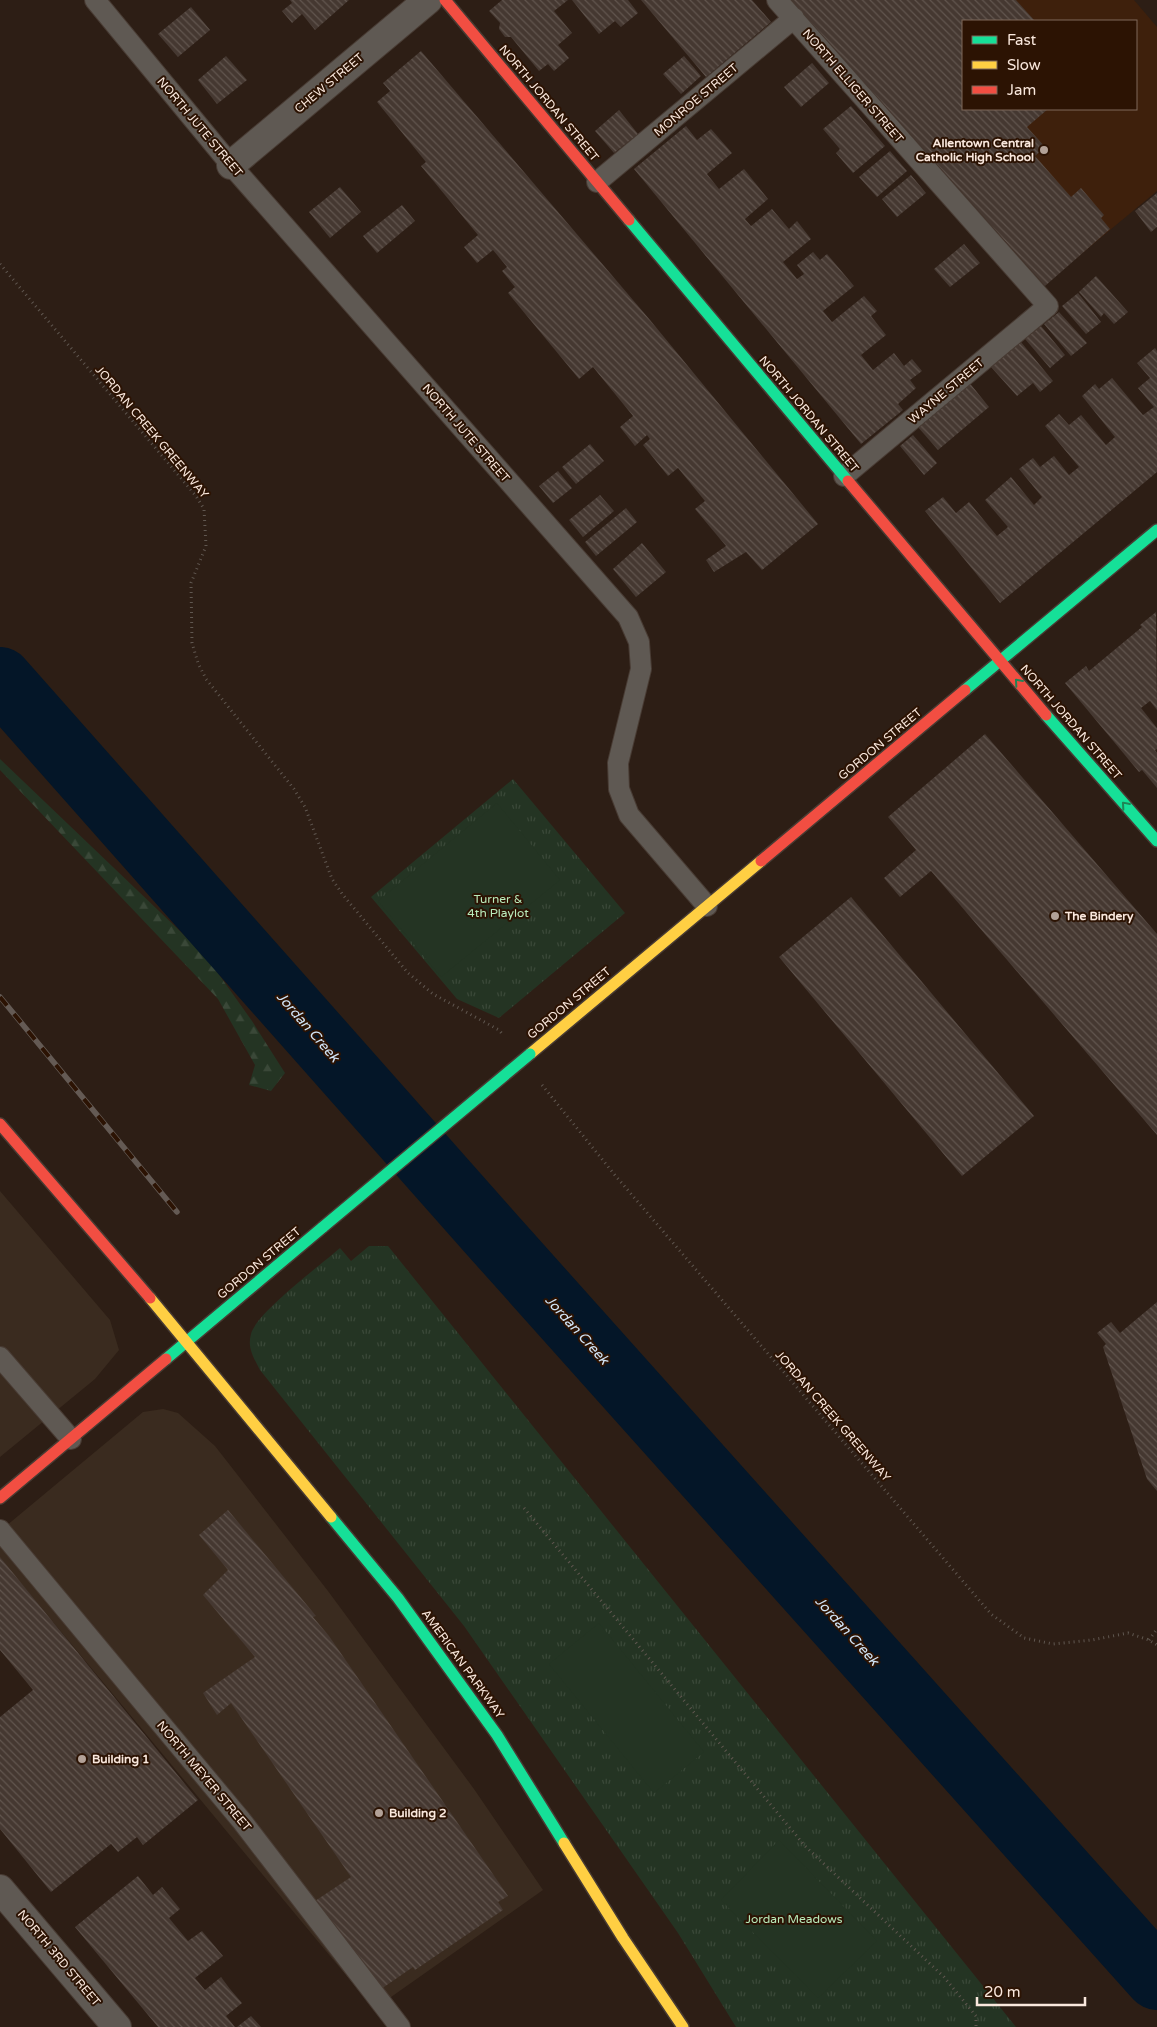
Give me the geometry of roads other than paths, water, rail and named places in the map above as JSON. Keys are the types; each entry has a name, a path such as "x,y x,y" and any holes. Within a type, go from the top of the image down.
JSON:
{"street":[{"name":"CHEW STREET","path":"231,165 428,0"},
{"name":"NORTH JORDAN STREET","path":"445,0 1000,662 1157,841"},
{"name":"GORDON STREET","path":"0,1498 1157,530"},
{"name":"AMERICAN PARKWAY","path":"0,1124 187,1341 398,1598 497,1735 623,1938 684,2027"},
{"name":"NORTH 3RD STREET","path":"0,1889 117,2027"}],"lane":[{"name":"NORTH JUTE STREET","path":"95,0 231,165 628,617 639,642 641,669 618,763 619,789 629,816 707,906"},
{"name":"NORTH ELLIGER STREET","path":"777,0 1048,306"},
{"name":"MONROE STREET","path":"598,182 794,18"},
{"name":"WAYNE STREET","path":"844,476 1048,306"},
{"path":"0,1357 71,1439"},
{"name":"NORTH MEYER STREET","path":"0,1530 241,1820 400,2027"}],"waterway":[{"name":"Jordan Creek","path":"0,679 494,1237 1157,1978"}],"railway":[{"path":"0,997 177,1212"}],"place":[{"name":"Allentown Central Catholic High School","path":"1044,150"},
{"name":"The Bindery","path":"1055,916"},
{"name":"Building 1","path":"82,1759"},
{"name":"Building 2","path":"379,1813"}],"park label":[{"name":"Turner & 4th Playlot","path":"498,906"},
{"name":"Jordan Meadows","path":"794,1919"}]}
